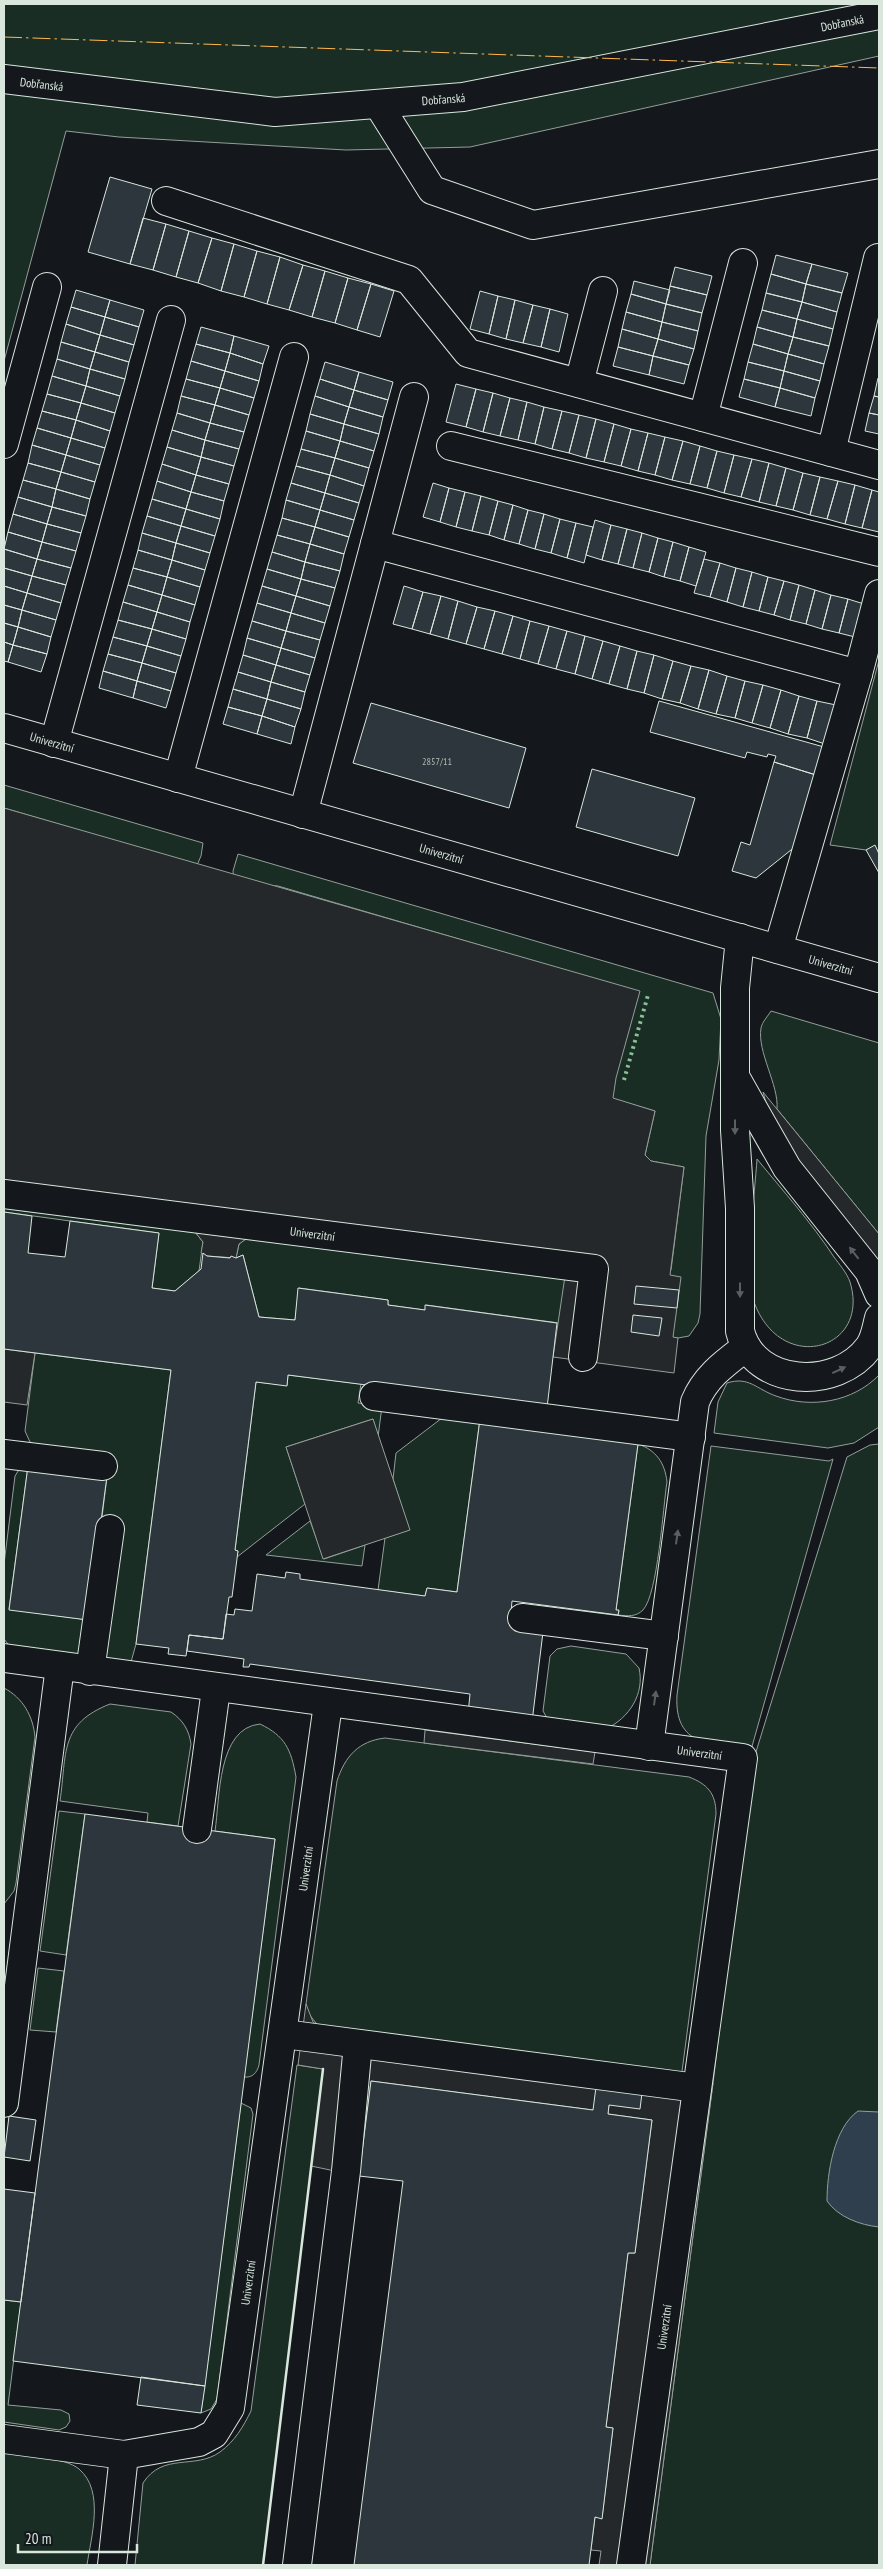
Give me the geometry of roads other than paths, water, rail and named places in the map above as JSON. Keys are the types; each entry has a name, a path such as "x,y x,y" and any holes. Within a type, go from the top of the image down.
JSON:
{"street":[{"name":"Dobřanská","path":"4,79 275,112 462,97 879,15"},
{"path":"378,104 432,190 533,225 879,164"},
{"path":"166,202 409,280 468,353 879,465"},
{"path":"832,452 878,258"},
{"path":"703,417 743,264"},
{"path":"4,444 47,287"},
{"path":"579,383 602,291"},
{"path":"54,742 171,320"},
{"path":"178,778 294,357"},
{"path":"303,814 414,396"},
{"path":"451,446 879,552"},
{"path":"375,544 858,674"},
{"path":"778,949 858,674 879,594"},
{"name":"Univerzitní","path":"4,728 879,978"},
{"path":"740,938 735,988 735,1130 740,1208 740,1331 746,1347 758,1360 771,1369 799,1378 825,1376 848,1365 868,1348 874,1338 879,1318"},
{"path":"736,1079 787,1168 869,1271 879,1294"},
{"name":"Univerzitní","path":"4,1194 594,1269 583,1357"},
{"path":"649,1746 696,1402 701,1386 718,1368 746,1347"},
{"path":"374,1396 691,1437"},
{"path":"4,1454 102,1466"},
{"path":"90,1671 110,1529"},
{"path":"522,1618 664,1636"},
{"name":"Univerzitní","path":"4,1658 216,1689 743,1758 631,2565"},
{"path":"4,2103 13,1943 60,1666"},
{"path":"197,1829 216,1689"},
{"name":"Univerzitní","path":"4,2439 124,2455 199,2442 214,2434 230,2408 284,2034 328,1704"},
{"path":"284,2034 697,2088"},
{"path":"297,2565 344,2181 358,2044"},
{"path":"112,2565 124,2455"}],"water":[{"path":"858,2111 879,2112 879,2227 864,2224 843,2216 827,2201 830,2165 838,2140 843,2128"}]}
